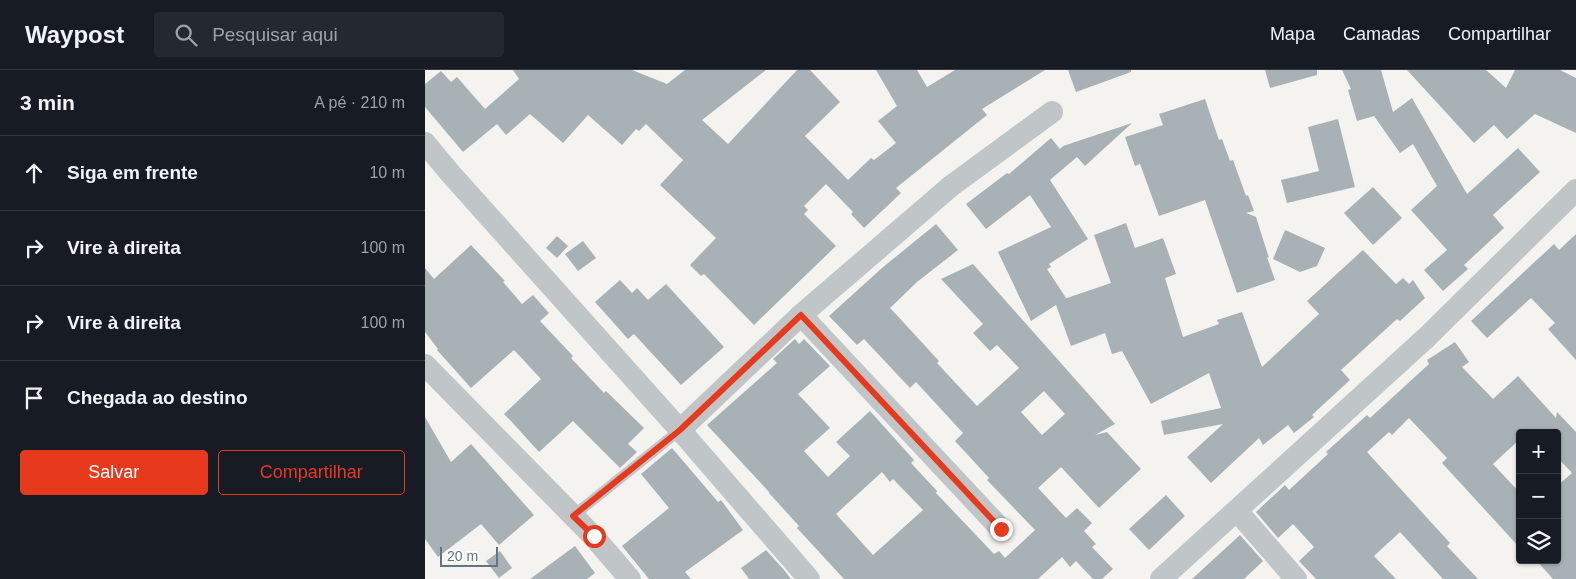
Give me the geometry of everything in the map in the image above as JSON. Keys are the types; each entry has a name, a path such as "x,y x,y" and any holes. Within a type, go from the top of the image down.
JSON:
{"street":[{"path":"680,430 801,315 951,186 1052,112"},
{"path":"427,146 680,430 809,579"},
{"path":"1161,579 1427,337 1576,190"},
{"path":"801,315 1001,529"},
{"path":"425,365 594,536 630,579"},
{"path":"1237,511 1296,579"}],"lane":[{"path":"573,516 680,430"}],"building":[{"path":"513,70 632,70 667,84 685,70 766,70 702,120 728,144 797,70 810,70 840,102 805,136 848,180 871,158 874,160 896,143 878,121 897,106 876,70 917,70 927,87 955,70 1045,70 982,109 987,115 896,188 901,193 864,228 851,214 853,212 826,184 804,206 808,210 804,214 836,246 754,325 704,274 701,276 690,265 716,238 660,185 683,160 646,124 639,131 636,129 622,145 588,115 563,143 530,114 506,135 497,124 463,152 425,107 425,84 441,71 451,82 457,77 485,109 519,79"},
{"path":"1068,70 1131,70 1131,72 1076,92"},
{"path":"1265,70 1317,70 1317,75 1270,88"},
{"path":"1342,70 1381,70 1393,112 1412,98 1467,194 1518,148 1540,172 1493,215 1504,228 1464,265 1468,269 1443,291 1424,270 1447,250 1411,210 1437,186 1413,144 1400,153 1374,116 1357,121 1348,90 1351,89"},
{"path":"1407,70 1486,70 1506,88 1515,70 1560,70 1576,78 1576,133 1535,114 1507,139 1494,125 1474,143"},
{"path":"1205,99 1219,140 1222,139 1230,161 1233,160 1246,196 1248,195 1254,211 1246,213 1256,217 1275,280 1237,293 1205,200 1159,216 1140,164 1135,166 1125,137 1163,125 1159,114"},
{"path":"1338,119 1355,187 1287,203 1281,180 1319,171 1308,127"},
{"path":"1132,123 1085,166 1077,157 1050,180 1088,239 1049,264 1051,267 1047,269 1066,298 1064,299 1111,283 1094,235 1126,223 1135,248 1163,238 1176,274 1165,278 1183,337 1219,324 1217,320 1242,312 1262,367 1319,314 1307,301 1363,250 1396,284 1403,278 1409,284 1413,280 1425,298 1400,321 1397,319 1341,370 1350,380 1312,415 1314,417 1294,433 1288,425 1263,445 1259,438 1211,483 1187,457 1223,424 1164,435 1161,421 1221,408 1209,373 1151,404 1122,351 1112,354 1105,333 1071,346 1056,305 1031,321 998,252 1051,227 1030,195 986,229 966,204 1007,173 1009,174 1051,138 1060,149 1063,146"},
{"path":"1373,187 1402,218 1373,245 1344,213"},
{"path":"936,224 958,250 917,282 890,308 939,361 937,363 977,406 1019,368 997,345 990,351 973,333 983,324 941,279 973,264 1115,424 1095,435 1107,432 1141,469 1099,508 1061,467 1038,488 1066,518 1077,508 1092,523 1084,531 1096,544 1092,547 1113,569 1102,579 1093,579 1076,561 1070,567 1062,557 1038,579 844,579 797,528 799,526 769,492 707,425 777,363 773,359 795,339 799,344 804,339 830,366 798,394 830,428 804,451 828,477 850,456 836,442 870,411 914,460 911,463 937,491 936,493 994,554 999,551 1005,558 1035,530 987,480 989,478 955,441 963,433 916,382 910,388 864,339 857,345 829,316 882,268","holes":["1044,391 1065,414 1042,435 1021,412","882,472 890,482 893,479 923,510 873,555 836,514"]},
{"path":"1285,230 1325,248 1317,266 1300,272 1273,259"},
{"path":"1576,234 1576,360 1548,329 1555,323 1531,298 1487,338 1471,321 1554,244 1559,250"},
{"path":"557,236 568,246 557,258 546,248"},
{"path":"583,241 596,258 578,271 565,254"},
{"path":"471,245 505,281 503,282 522,304 533,295 549,313 540,321 604,393 606,391 644,428 628,444 637,452 620,468 573,421 539,452 504,414 541,379 514,350 471,388 437,350 425,332 425,268 434,279"},
{"path":"620,280 632,293 637,288 648,300 666,284 724,347 681,385 634,334 628,339 595,302"},
{"path":"1455,342 1469,362 1462,367 1493,399 1518,376 1556,418 1557,412 1576,432 1576,579 1553,579 1540,564 1561,564 1561,483 1572,473 1561,461 1561,429 1516,429 1516,443 1493,464 1516,489 1516,544 1442,463 1447,458 1409,418 1392,435 1389,432 1367,452 1450,543 1447,546 1478,579 1443,579 1400,532 1374,556 1396,579 1316,579 1299,561 1314,547 1293,524 1278,538 1256,512 1285,485 1289,490 1328,454 1326,452 1367,415 1370,418 1429,364 1427,360"},
{"path":"425,417 451,462 471,444 534,515 499,545 481,524 438,557 425,539"},
{"path":"672,448 718,502 721,500 743,530 685,572 691,579 649,579 622,546 669,508 641,474"},
{"path":"1166,495 1185,516 1149,550 1129,529"},
{"path":"1240,535 1263,561 1244,579 1192,579"},
{"path":"575,546 595,573 587,579 530,579"},
{"path":"766,550 791,579 749,579 741,568"},
{"path":"500,551 512,568 499,578 486,561"}],"route":[{"path":"594,536 573,516 680,430 801,315 1001,529"}]}
